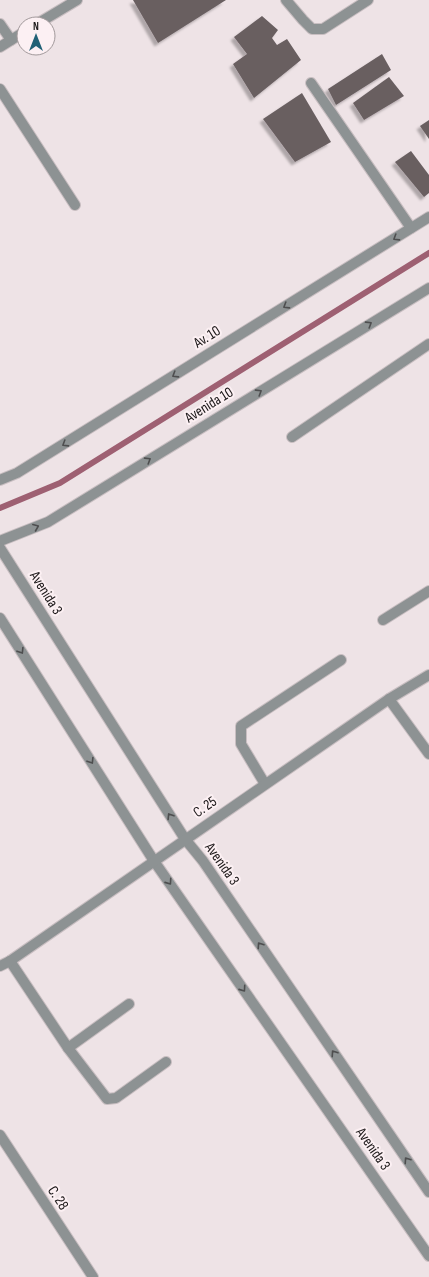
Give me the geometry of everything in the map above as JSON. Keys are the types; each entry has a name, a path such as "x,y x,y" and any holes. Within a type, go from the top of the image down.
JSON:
{"street":[{"path":"50,16 77,0"},
{"path":"286,0 302,20 312,29 323,29 368,0"},
{"path":"0,24 11,40"},
{"path":"0,47 16,37"},
{"path":"311,83 411,228"},
{"path":"0,89 75,205"},
{"name":"Av. 10","path":"0,480 17,473 429,217"},
{"name":"Avenida 10","path":"0,541 48,522 429,288"},
{"path":"292,437 429,344"},
{"name":"Avenida 3","path":"0,548 185,839 207,868 429,1192"},
{"path":"383,620 429,591"},
{"name":"Avenida 3","path":"0,618 154,861 429,1256"},
{"path":"265,784 241,744 241,726 341,660"},
{"name":"C. 25","path":"0,966 10,961 390,699 429,676"},
{"path":"390,699 429,754"},
{"path":"10,961 68,1048 107,1099 116,1098 166,1062"},
{"path":"68,1048 129,1004"},
{"name":"C. 28","path":"0,1135 93,1277"}],"building":[{"path":"133,0 226,0 158,43"},
{"path":"262,16 278,30 272,38 277,45 287,39 301,60 254,98 233,64 247,54 234,37"},
{"path":"382,54 391,70 336,105 328,89"},
{"path":"389,77 404,96 364,120 353,103"},
{"path":"302,93 331,142 295,162 263,119"},
{"path":"429,120 429,139 420,126"},
{"path":"411,151 429,175 429,193 424,197 395,162"}],"waterway":[{"path":"0,508 60,483 429,253"}]}
